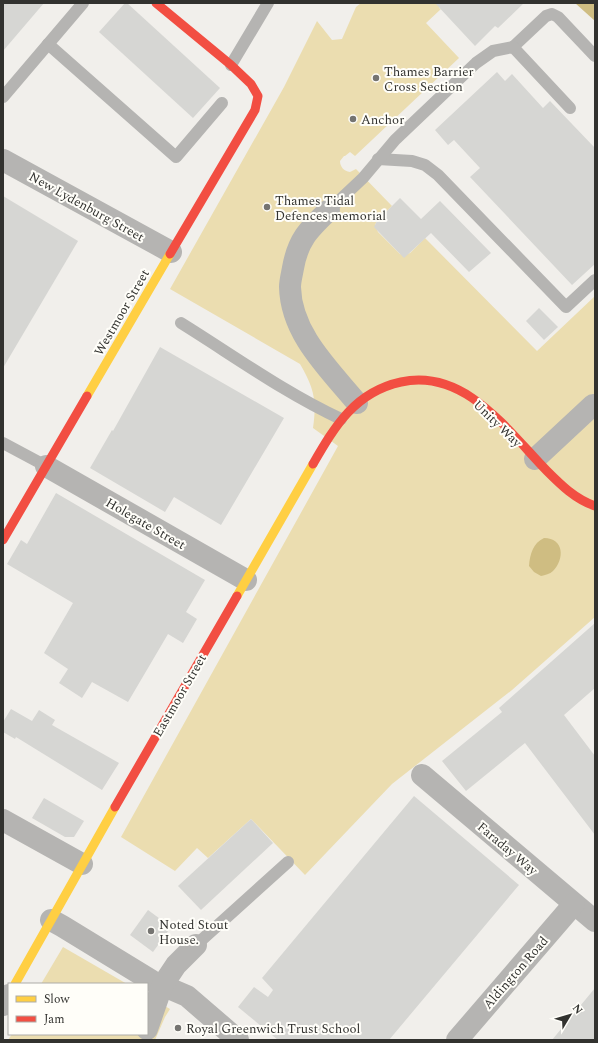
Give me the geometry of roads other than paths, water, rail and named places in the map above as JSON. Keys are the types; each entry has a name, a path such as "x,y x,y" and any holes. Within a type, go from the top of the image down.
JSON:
{"street":[{"path":"156,3 231,65"},
{"name":"Westmoor Street","path":"3,540 255,110 258,96 251,84 231,65"},
{"name":"New Lydenburg Street","path":"3,160 171,252"},
{"path":"329,210 308,230 299,245 290,286 293,309 298,324 307,340 329,369 349,411"},
{"name":"Unity Way","path":"349,411 376,391 398,382 416,380 443,383 458,389 476,400 571,494 588,504 595,506"},
{"path":"535,459 593,404"},
{"name":"Eastmoor Street","path":"16,983 82,864 328,438 349,411"},
{"name":"Holegate Street","path":"46,466 246,580"},
{"name":"Faraday Way","path":"422,775 595,921"},
{"path":"3,820 82,864"},
{"name":"Aldington Road","path":"457,1040 574,904"},
{"path":"51,920 162,986 186,996 238,1040"},
{"path":"148,1026 162,986 176,965 196,945"},
{"path":"3,1006 8,997"}],"lane":[{"path":"3,97 83,3"},
{"path":"231,65 268,3"},
{"path":"329,210 363,178 395,140 476,63 494,51 513,47 546,16 552,14 558,17 595,56"},
{"path":"48,44 176,157 222,103"},
{"path":"513,47 570,108"},
{"path":"378,159 412,161 426,165 438,174 566,307 595,280"},
{"path":"182,323 315,407 349,411"},
{"path":"3,443 46,466"},
{"path":"196,945 288,862"}],"place":[{"name":"Thames Barrier Cross Section","path":"376,78"},
{"name":"Anchor","path":"353,119"},
{"name":"Thames Tidal Defences memorial","path":"267,207"},
{"name":"Noted Stout House.","path":"151,931"},
{"name":"Royal Greenwich Trust School","path":"178,1028"}]}
